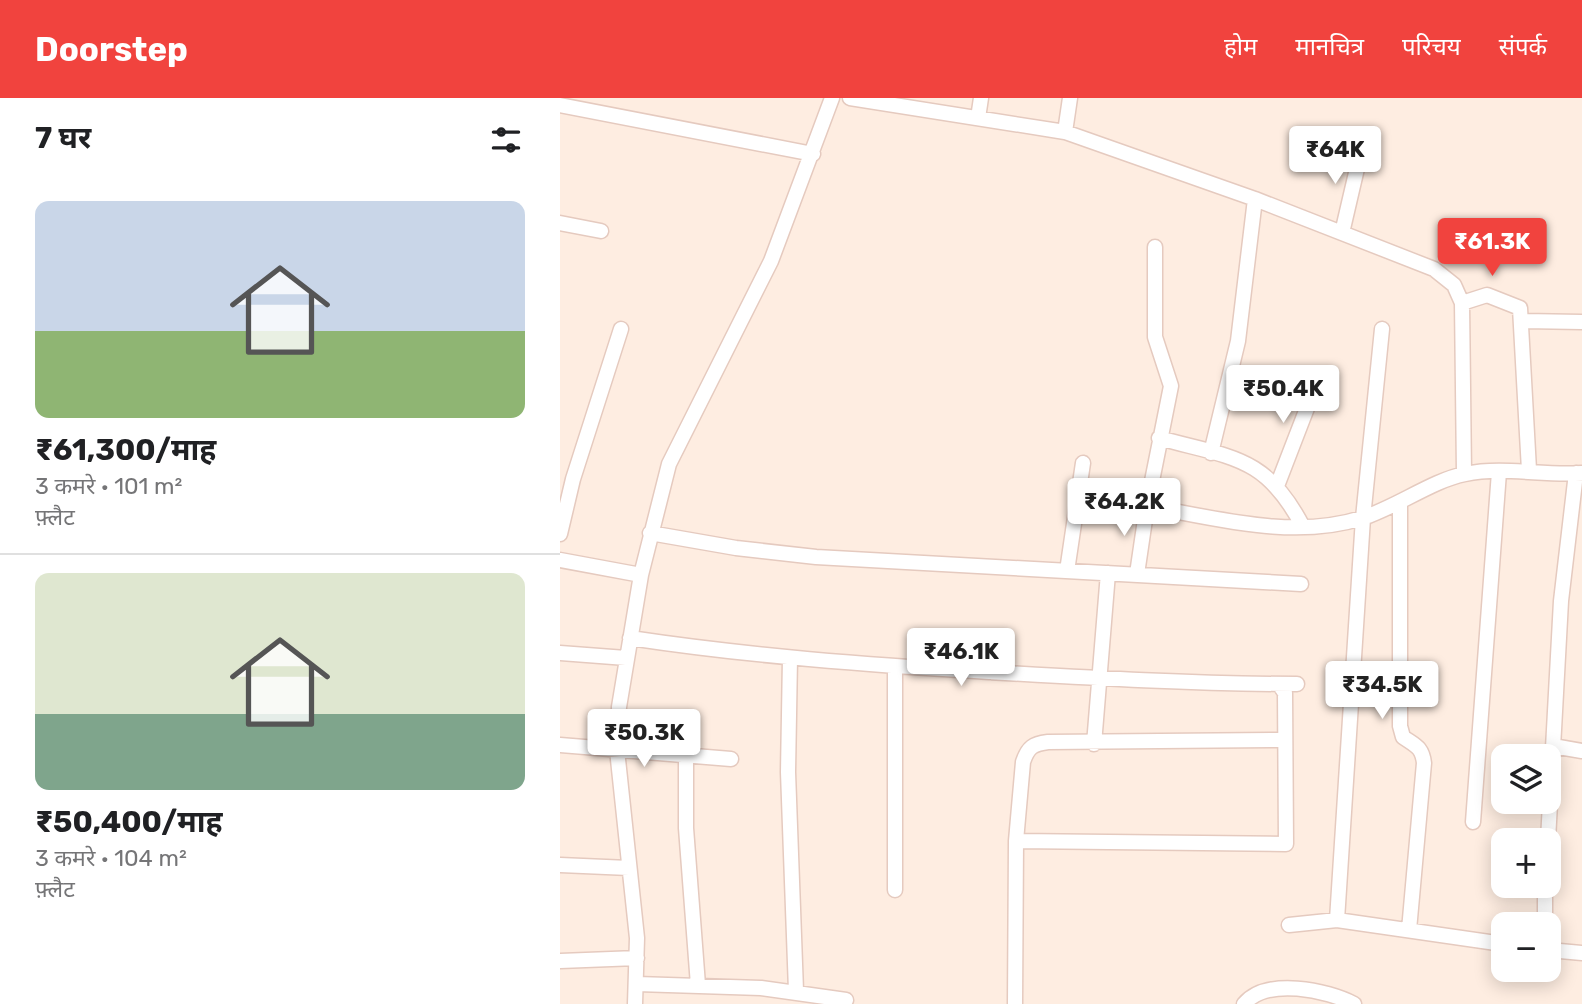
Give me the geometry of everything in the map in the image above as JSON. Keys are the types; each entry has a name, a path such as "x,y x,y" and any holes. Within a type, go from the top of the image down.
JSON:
{"street":[{"path":"635,1004 637,958 617,750 619,707 629,638 650,533 669,464 771,261 832,98"},
{"path":"850,98 894,102 1065,132 1255,199 1434,269 1454,285 1462,303 1464,474"},
{"path":"978,118 981,98"},
{"path":"1065,132 1070,98"},
{"path":"560,105 813,154"},
{"path":"1342,233 1362,147"},
{"path":"1211,453 1238,341 1255,199"},
{"path":"560,223 601,232"},
{"path":"1137,575 1159,438 1171,386 1156,337 1155,247"},
{"path":"1462,303 1487,295 1520,308 1530,470"},
{"path":"1521,321 1582,323"},
{"path":"1337,920 1363,518 1382,329"},
{"path":"560,534 573,479 621,330"},
{"path":"1277,486 1319,376"},
{"path":"1159,438 1246,462 1269,476 1289,499 1303,527"},
{"path":"1067,571 1083,463"},
{"path":"1147,506 1216,519 1322,527 1363,518 1464,474 1530,470 1579,473 1561,601 1553,744"},
{"path":"1473,822 1499,472"},
{"path":"1400,502 1400,726 1403,737 1423,752 1424,763 1409,930"},
{"path":"650,533 736,548 816,556 1301,584"},
{"path":"560,560 641,575"},
{"path":"1094,744 1108,573"},
{"path":"629,638 730,653 895,667 1182,684 1297,684"},
{"path":"560,653 626,658"},
{"path":"790,658 788,772 796,991"},
{"path":"895,667 895,890"},
{"path":"1016,841 1286,844 1285,693 1279,684"},
{"path":"1015,1004 1016,841 1023,762 1027,750 1035,743 1284,740"},
{"path":"560,744 731,759"},
{"path":"1561,747 1582,751"},
{"path":"686,755 687,855 698,985"},
{"path":"560,864 629,868"},
{"path":"1289,925 1337,920 1491,942"},
{"path":"1561,951 1582,953"},
{"path":"560,961 637,958"},
{"path":"637,984 796,991 846,1000"},
{"path":"1244,1004 1267,991 1287,989 1343,998 1354,1004"}]}
